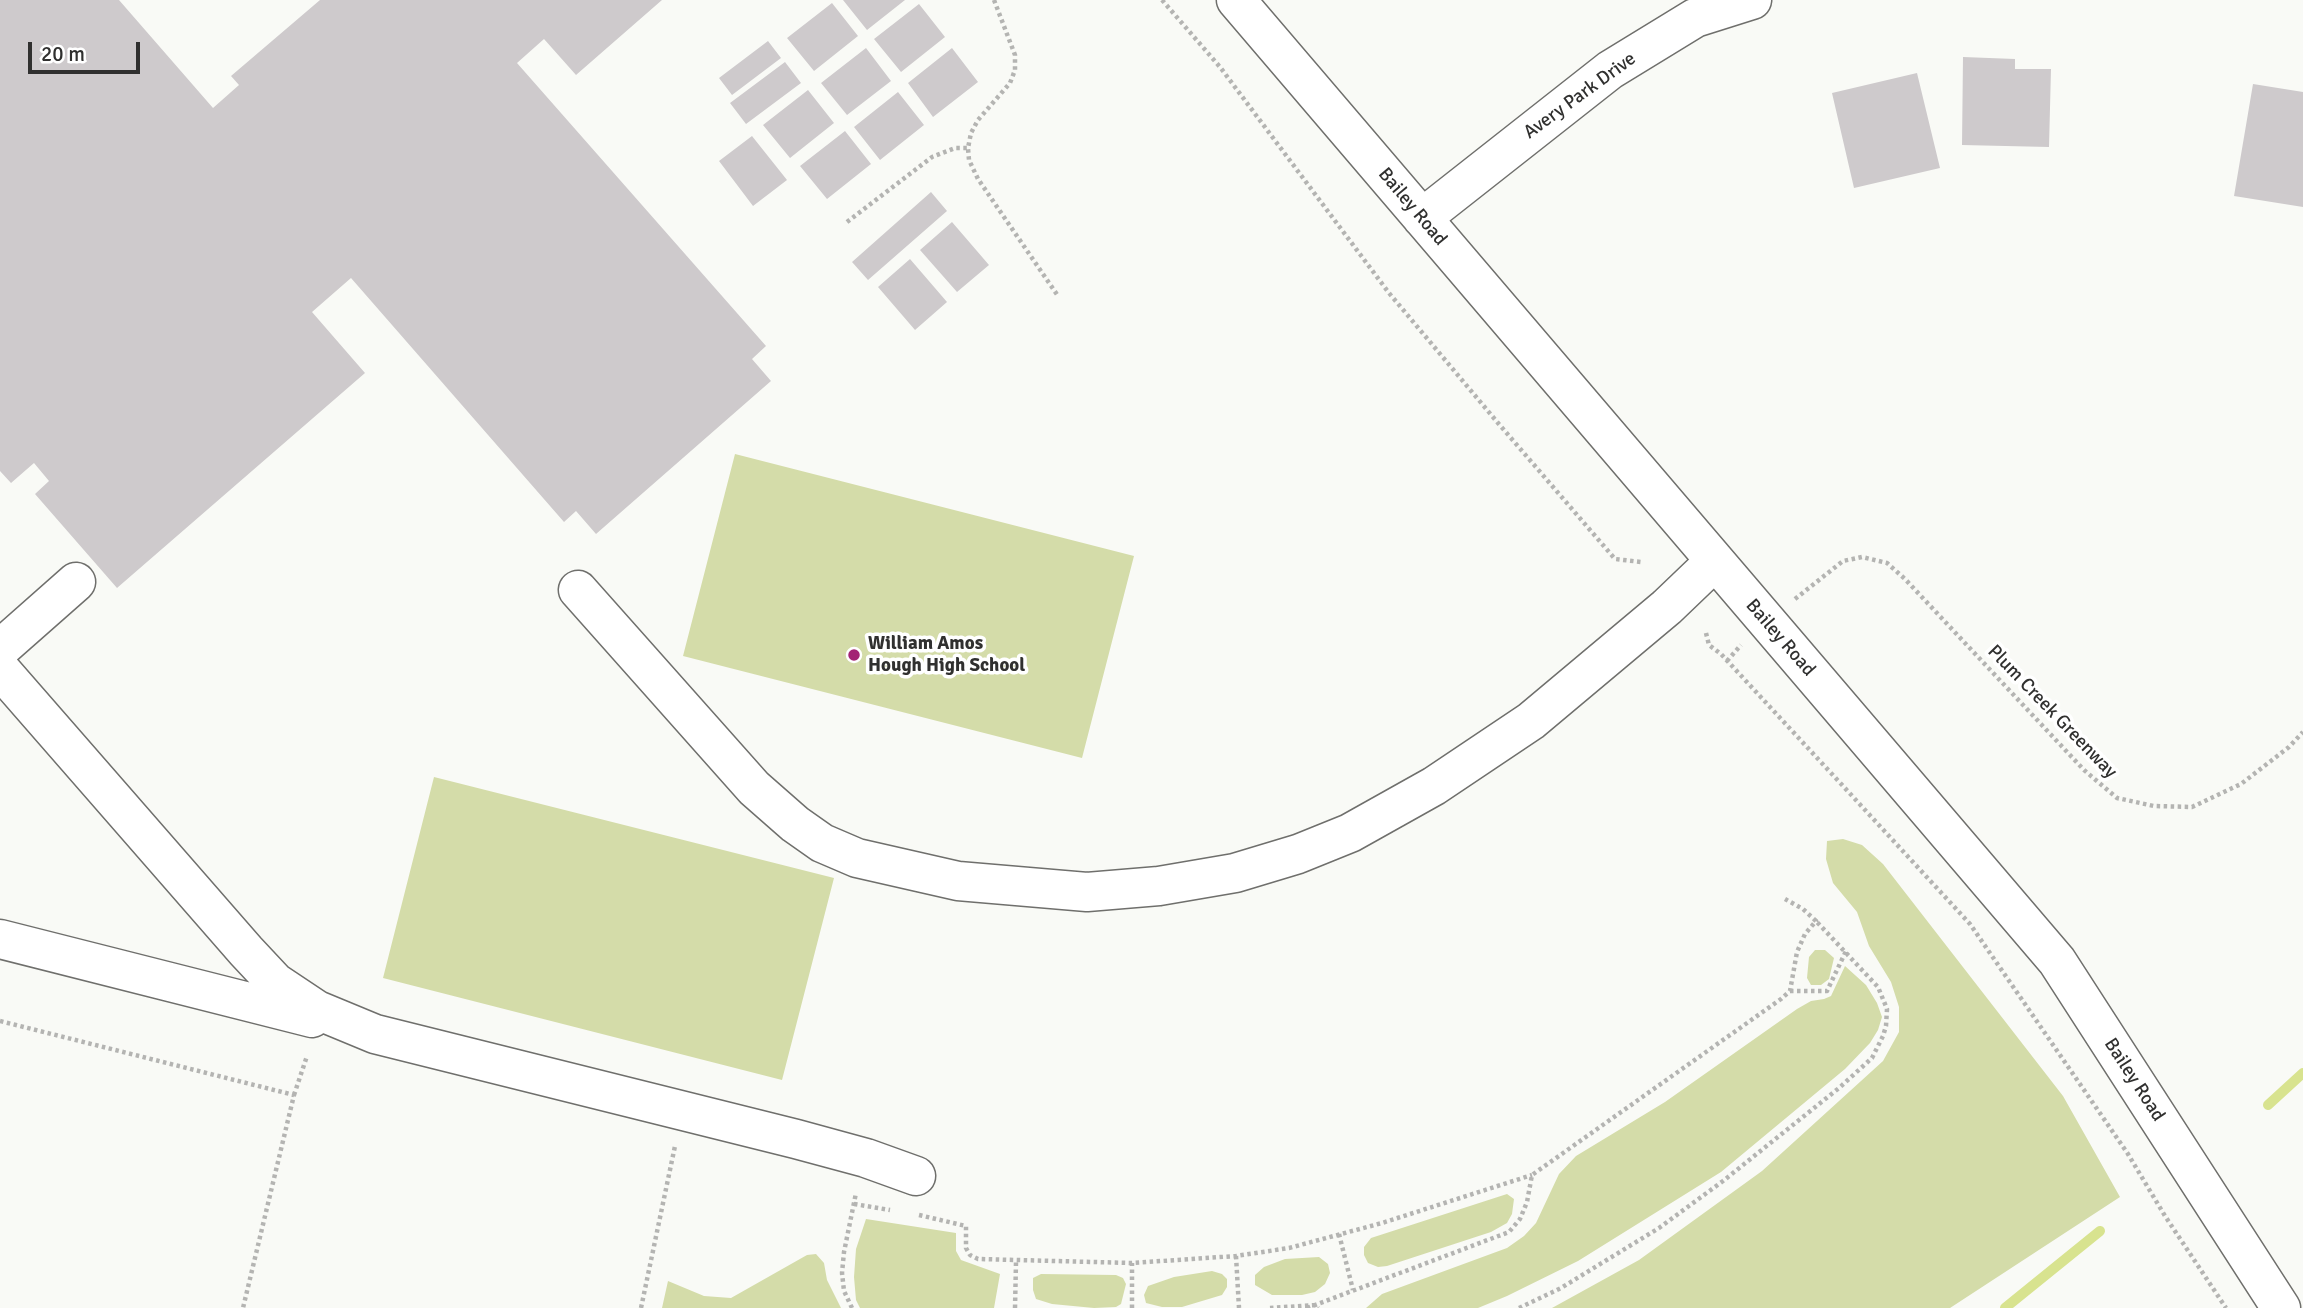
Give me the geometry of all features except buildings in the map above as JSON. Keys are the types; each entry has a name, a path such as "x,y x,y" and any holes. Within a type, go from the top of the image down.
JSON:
{"street":[{"name":"Bailey Road","path":"1236,0 2057,961 2281,1308"},
{"name":"Avery Park Drive","path":"1422,218 1610,70 1695,18 1752,0"},
{"path":"578,590 754,788 795,824 822,843 857,858 958,881 1087,892 1159,886 1235,873 1298,854 1350,833 1434,786 1531,721 1667,607 1714,562"},
{"path":"0,649 76,582"},
{"path":"0,669 275,982 317,1010 375,1034"},
{"path":"0,939 862,1157 916,1176"}],"path":[{"path":"994,0 1015,55 1014,70 1010,83 978,120 971,133 969,160 978,179 1058,296"},
{"path":"1162,0 1220,67 1389,293 1498,423 1615,559 1641,562"},
{"path":"847,222 932,157 955,148 968,148"},
{"name":"Plum Creek Greenway","path":"1802,592 1843,561 1862,557 1887,563 2084,770 2118,798 2154,806 2192,807 2241,784 2289,747 2303,732"},
{"path":"1706,633 1709,645 1727,661 1970,924 2128,1154 2226,1308"},
{"path":"1727,661 1742,644"},
{"path":"1519,1308 1561,1288 1659,1228 1734,1172 1839,1088 1872,1058 1883,1036 1886,1009 1878,987 1816,921 1803,909 1785,900"},
{"path":"1790,991 1797,952 1805,934 1816,921"},
{"path":"918,1215 966,1226 966,1248 970,1255 978,1259 1016,1262 1132,1263 1236,1256 1289,1248 1382,1223 1532,1175 1790,991 1827,990 1846,951"},
{"path":"0,1021 294,1095 243,1308"},
{"path":"641,1308 682,1111"},
{"path":"1307,1308 1508,1232 1520,1219 1527,1202 1532,1175"},
{"path":"852,1308 842,1273 858,1184"},
{"path":"854,1204 892,1211"},
{"path":"1339,1234 1353,1290"},
{"path":"1236,1256 1240,1308"},
{"path":"1015,1308 1016,1262"},
{"path":"1132,1263 1132,1308"},
{"path":"1270,1308 1317,1306"}],"green space":[{"path":"735,454 1134,556 1082,758 683,656"},
{"path":"434,777 834,878 782,1080 383,978"},
{"path":"1843,839 1862,845 1883,864 2063,1096 2120,1197 1950,1308 1552,1308 1639,1260 1762,1171 1883,1061 1899,1032 1899,1007 1891,982 1869,946 1857,912 1833,883 1826,859 1827,841"},
{"path":"1815,950 1825,950 1834,958 1829,979 1821,985 1811,985 1807,978 1809,957"},
{"path":"1845,966 1866,985 1877,1003 1882,1017 1878,1030 1870,1043 1845,1069 1721,1172 1578,1261 1478,1308 1366,1308 1382,1294 1507,1248 1524,1236 1536,1223 1559,1174 1576,1156 1665,1102 1797,1009 1811,1001 1831,996"},
{"path":"1507,1194 1514,1199 1512,1214 1507,1223 1491,1232 1387,1266 1378,1267 1368,1263 1364,1255 1364,1247 1371,1238"},
{"path":"866,1219 956,1233 956,1251 961,1260 1000,1274 994,1308 860,1308 856,1300 854,1277 856,1249"},
{"path":"816,1254 824,1263 827,1280 841,1308 662,1308 668,1281 704,1296 731,1298 807,1255"},
{"path":"1319,1257 1328,1264 1330,1273 1325,1284 1315,1292 1272,1295 1255,1285 1255,1275 1264,1267 1285,1259"},
{"path":"1212,1271 1227,1279 1227,1287 1222,1295 1182,1307 1162,1307 1146,1303 1144,1295 1148,1286 1174,1277"},
{"path":"1041,1274 1116,1275 1123,1278 1126,1284 1121,1304 1116,1307 1052,1304 1036,1299 1033,1278"}],"waterway":[{"path":"2268,1105 2303,1073"},
{"path":"2005,1308 2100,1231"}],"place":[{"name":"William Amos Hough High School","path":"854,655"}]}
